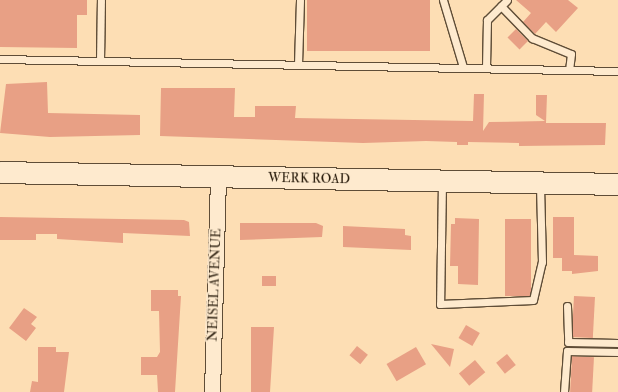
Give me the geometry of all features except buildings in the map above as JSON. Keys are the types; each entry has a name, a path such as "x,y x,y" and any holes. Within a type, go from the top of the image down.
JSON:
{"street":[{"name":"WERK ROAD","path":"0,172 442,182 618,184"},
{"name":"NEISEL AVENUE","path":"212,392 218,177"}],"lane":[{"path":"100,61 102,0"},
{"path":"298,64 300,0"},
{"path":"443,0 463,67"},
{"path":"486,68 487,20 507,0"},
{"path":"501,6 532,38 571,54 569,70"},
{"path":"0,59 618,71"},
{"path":"442,182 440,304 533,300 542,262 540,183"},
{"path":"567,306 568,342 618,343"},
{"path":"564,392 566,351 618,352"}]}
